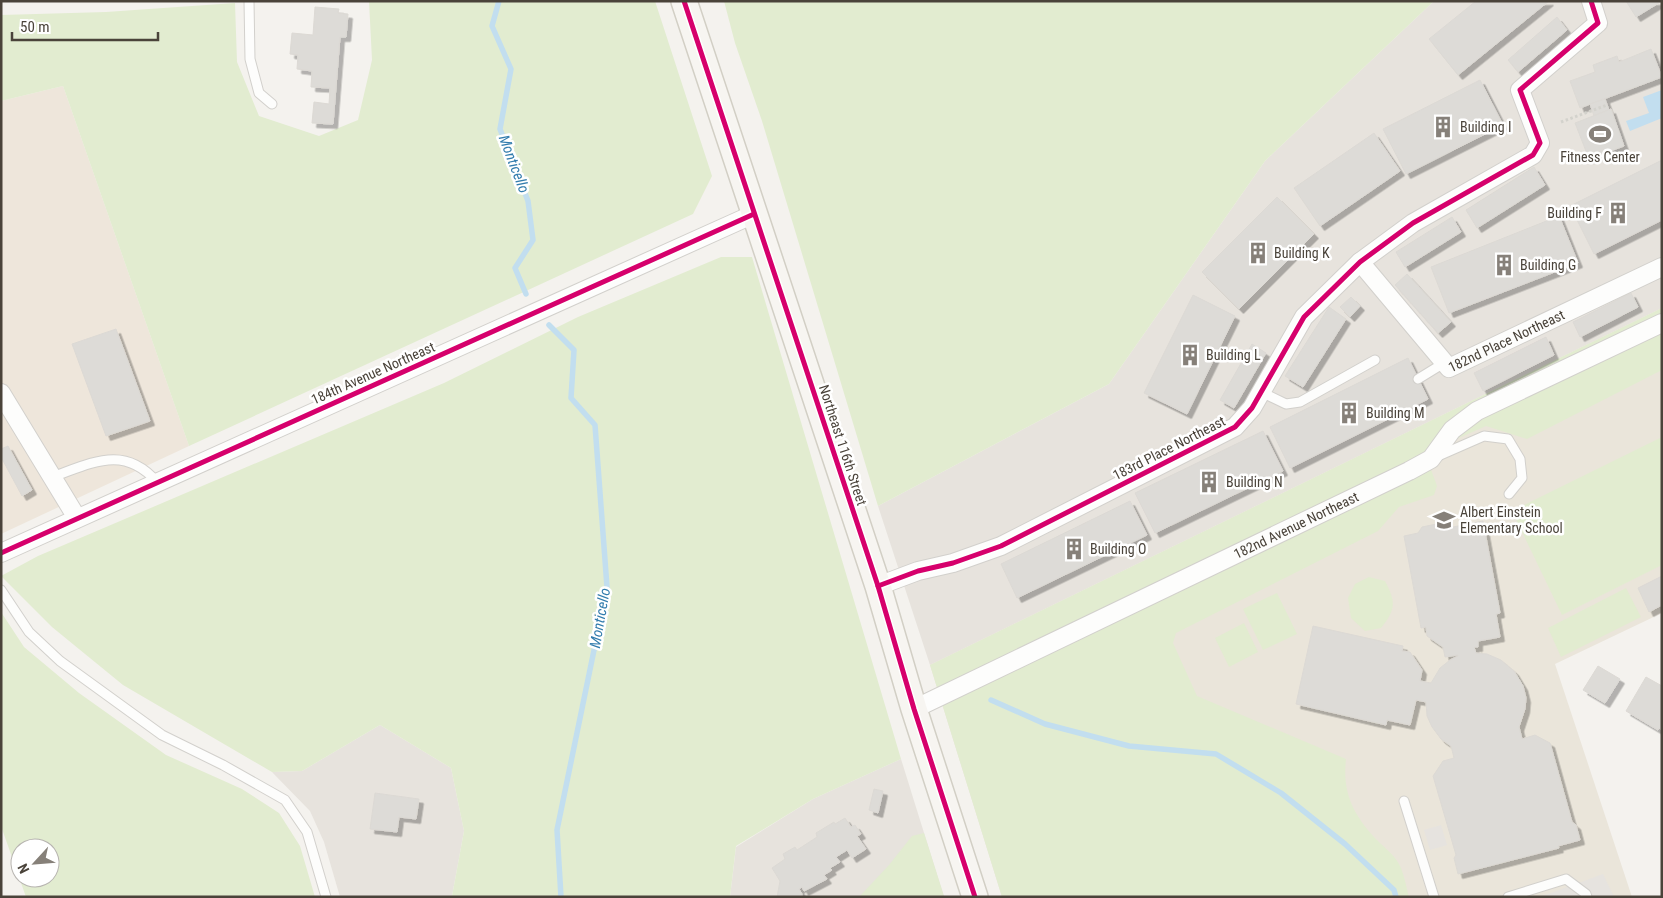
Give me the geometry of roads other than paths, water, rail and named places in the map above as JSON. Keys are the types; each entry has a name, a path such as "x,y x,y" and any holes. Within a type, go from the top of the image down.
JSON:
{"street":[{"name":"Northeast 116th Street","path":"684,1 878,586 914,708 975,897"},
{"name":"183rd Place Northeast","path":"878,586 918,571 954,563 1001,546 1235,427 1252,408 1304,317 1360,262 1413,223 1533,155 1540,143 1520,90 1598,23 1591,1"},
{"name":"184th Avenue Northeast","path":"1,552 754,214"},
{"name":"182nd Place Northeast","path":"1360,262 1449,368 1662,267"},
{"name":"182nd Avenue Northeast","path":"914,708 1409,471 1431,459 1452,430 1477,411 1662,323"},
{"path":"1,392 77,518"}],"lane":[{"path":"249,1 250,59 259,92 272,104"},
{"path":"1262,392 1286,404 1300,402 1375,360"},
{"path":"1418,379 1444,363"},
{"path":"1431,459 1484,436 1508,439 1520,459 1522,478 1509,494"},
{"path":"52,477 94,463 113,459 130,461 147,470 157,482"},
{"path":"1,590 29,632 60,660 162,735 223,764 285,800 307,832 326,897"},
{"path":"1404,801 1434,897"},
{"path":"1508,897 1566,879 1586,894 1587,897"}],"water":[{"path":"1662,90 1662,118 1630,131 1626,121 1649,113 1643,97"}],"waterway":[{"name":"Monticello","path":"499,1 492,26 511,69 500,129 528,201 533,240 515,268 526,294"},
{"name":"Monticello","path":"549,325 574,350 571,398 595,425 607,587 557,830 561,897"},
{"path":"991,700 1045,724 1129,746 1216,754 1281,793 1345,844 1394,890 1396,897"}],"place":[{"name":"Building I","path":"1443,127"},
{"name":"Fitness Center","path":"1600,134"},
{"name":"Building F","path":"1618,213"},
{"name":"Building K","path":"1258,253"},
{"name":"Building G","path":"1504,265"},
{"name":"Building L","path":"1190,355"},
{"name":"Building M","path":"1349,413"},
{"name":"Building N","path":"1209,482"},
{"name":"Albert Einstein Elementary School","path":"1444,520"},
{"name":"Building O","path":"1074,549"}]}
